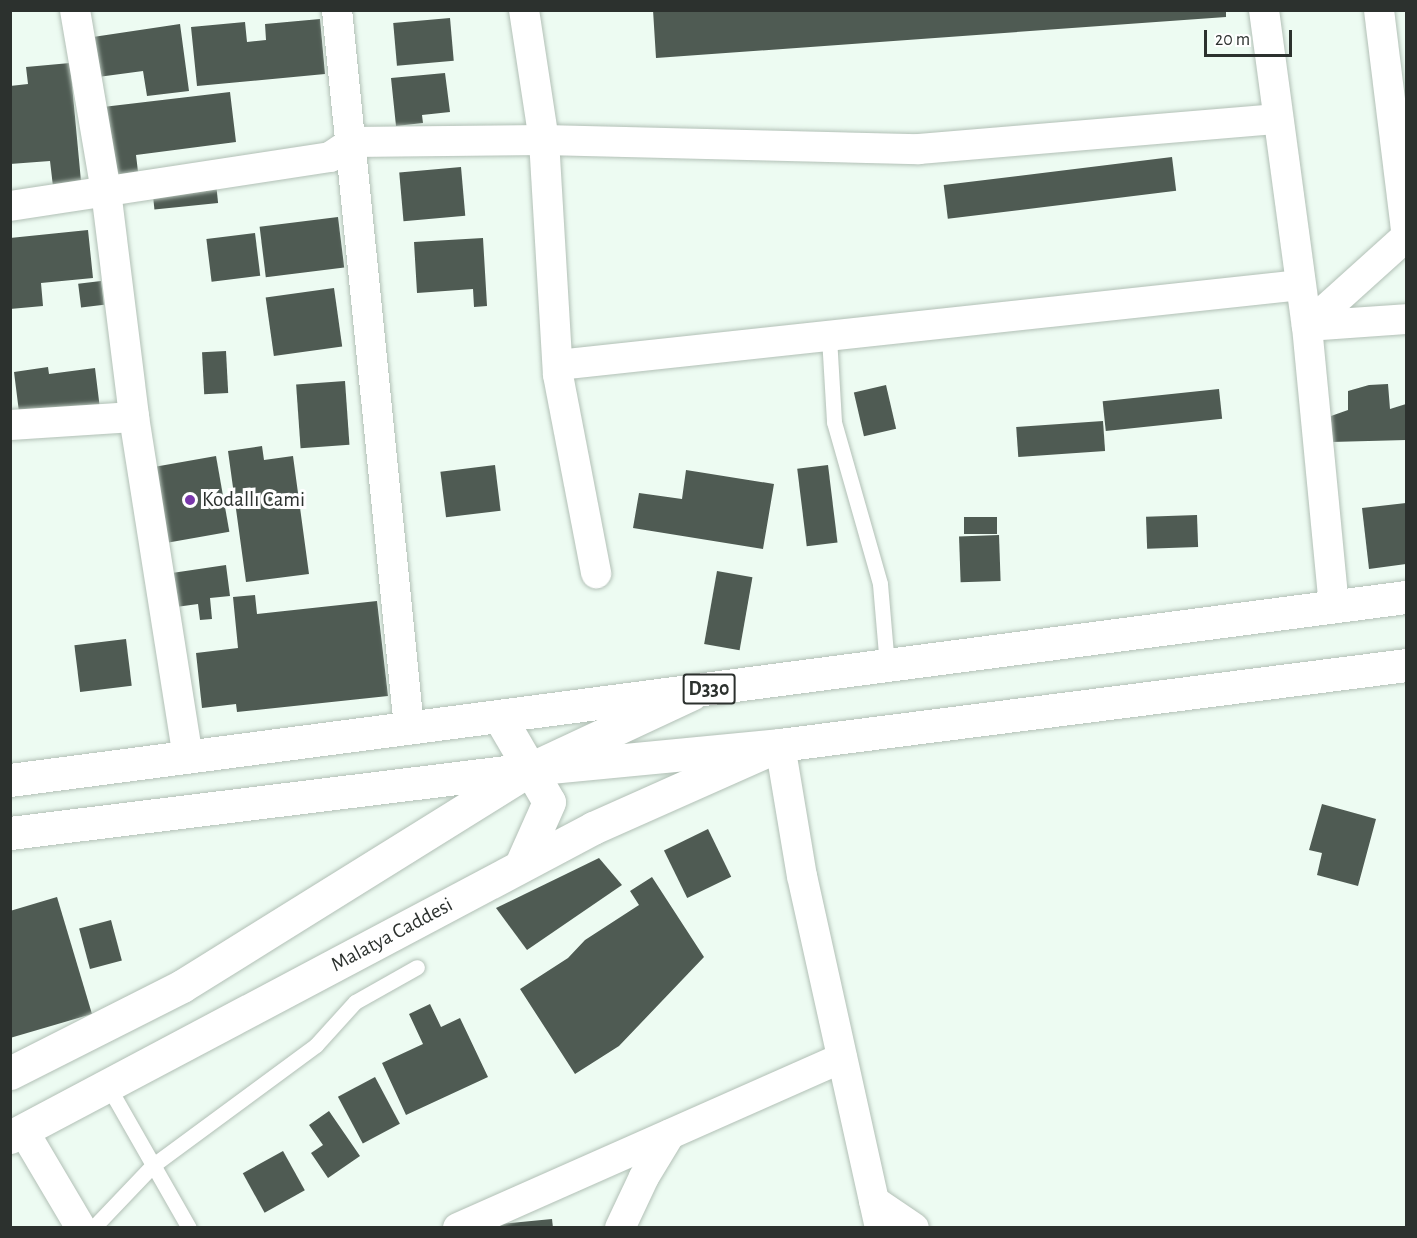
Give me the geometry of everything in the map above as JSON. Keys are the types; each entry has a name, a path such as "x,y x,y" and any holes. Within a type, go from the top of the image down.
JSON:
{"main road":[{"name":"D330","path":"10,780 1407,597"},
{"path":"10,833 530,770 780,745 1407,665"},
{"path":"10,1073 182,986 530,770 701,690"},
{"path":"499,716 549,802 522,866"},
{"name":"Malatya Caddesi","path":"17,1134 593,828 780,745"}],"street":[{"path":"75,10 106,191 134,417 188,757"},
{"path":"337,10 409,727"},
{"path":"524,10 544,140 558,365 596,573"},
{"path":"1264,10 1307,326 1334,607"},
{"path":"1379,10 1407,230"},
{"path":"10,206 330,157 352,142 544,140 919,148 1278,118"},
{"path":"1307,326 1407,237"},
{"path":"558,365 1301,285"},
{"path":"1307,326 1407,319"},
{"path":"10,425 134,417"},
{"path":"780,745 802,876 877,1214 914,1227"},
{"path":"458,1227 842,1058"},
{"path":"17,1134 81,1227"},
{"path":"620,1227 644,1177 670,1134"}],"lane":[{"path":"829,337 834,422 880,584 887,665"},
{"path":"93,1227 152,1166 316,1045 355,1002 417,966"},
{"path":"108,1086 189,1227"}],"building":[{"path":"653,10 1226,10 1226,17 656,58"},
{"path":"450,18 454,61 397,66 393,23"},
{"path":"320,19 325,74 197,86 191,27 245,22 247,42 266,40 265,24"},
{"path":"180,24 189,91 147,96 143,71 98,77 93,37"},
{"path":"70,63 82,192 54,195 50,161 10,164 10,86 28,84 26,67"},
{"path":"445,73 450,112 422,115 423,123 396,126 391,78"},
{"path":"230,92 236,142 136,155 139,180 113,183 103,107"},
{"path":"1172,157 1176,191 948,219 944,185"},
{"path":"461,167 465,216 404,221 399,172"},
{"path":"216,183 218,203 154,210 152,190"},
{"path":"338,217 344,268 266,277 260,227"},
{"path":"88,230 93,278 41,283 43,306 10,309 10,238"},
{"path":"255,233 260,276 212,282 206,239"},
{"path":"483,238 487,306 474,307 473,289 417,293 414,242"},
{"path":"101,281 104,305 81,308 78,284"},
{"path":"334,288 342,346 274,356 266,298"},
{"path":"226,351 228,393 204,394 202,352"},
{"path":"48,367 49,374 95,368 100,409 20,420 14,372"},
{"path":"345,381 349,445 301,448 296,384"},
{"path":"1388,384 1390,409 1406,404 1406,440 1331,442 1331,416 1348,410 1348,391 1369,385"},
{"path":"886,385 896,429 864,436 854,392"},
{"path":"1219,389 1222,419 1106,431 1103,401"},
{"path":"1103,421 1105,451 1018,457 1016,427"},
{"path":"262,446 264,460 293,456 309,574 246,582 228,451"},
{"name":"Kodallı Cami","path":"216,456 229,532 164,543 151,467"},
{"path":"495,465 501,511 446,517 440,472"},
{"path":"828,465 838,542 807,546 797,469"},
{"path":"686,470 774,484 763,549 633,528 639,493 682,499"},
{"path":"1406,503 1406,564 1369,569 1362,508"},
{"path":"1197,515 1198,547 1147,549 1146,517"},
{"path":"964,517 997,517 997,534 964,534"},
{"path":"999,535 1001,581 961,582 959,536"},
{"path":"226,565 230,596 210,598 212,619 200,620 198,604 176,607 172,573"},
{"path":"717,571 752,577 740,650 704,644"},
{"path":"255,595 257,614 377,601 388,696 237,712 236,704 202,708 196,653 238,648 233,597"},
{"path":"126,639 132,686 80,692 74,645"},
{"path":"1322,804 1376,819 1358,886 1317,875 1322,853 1309,850"},
{"path":"708,829 731,877 687,898 664,850"},
{"path":"599,858 622,885 527,950 496,908"},
{"path":"652,877 704,957 619,1046 575,1074 520,989 568,958 585,940 639,905 630,891"},
{"path":"57,897 92,1014 10,1038 10,911"},
{"path":"111,920 122,961 90,969 79,929"},
{"path":"430,1004 441,1027 460,1018 488,1077 406,1115 382,1063 423,1044 409,1014"},
{"path":"375,1077 400,1124 363,1144 338,1097"},
{"path":"329,1111 360,1156 328,1178 311,1153 323,1145 309,1125"},
{"path":"283,1151 305,1190 265,1213 243,1173"},
{"path":"552,1219 553,1228 500,1228 499,1224"}],"place":[{"name":"Kodallı Cami","path":"190,500"}]}
